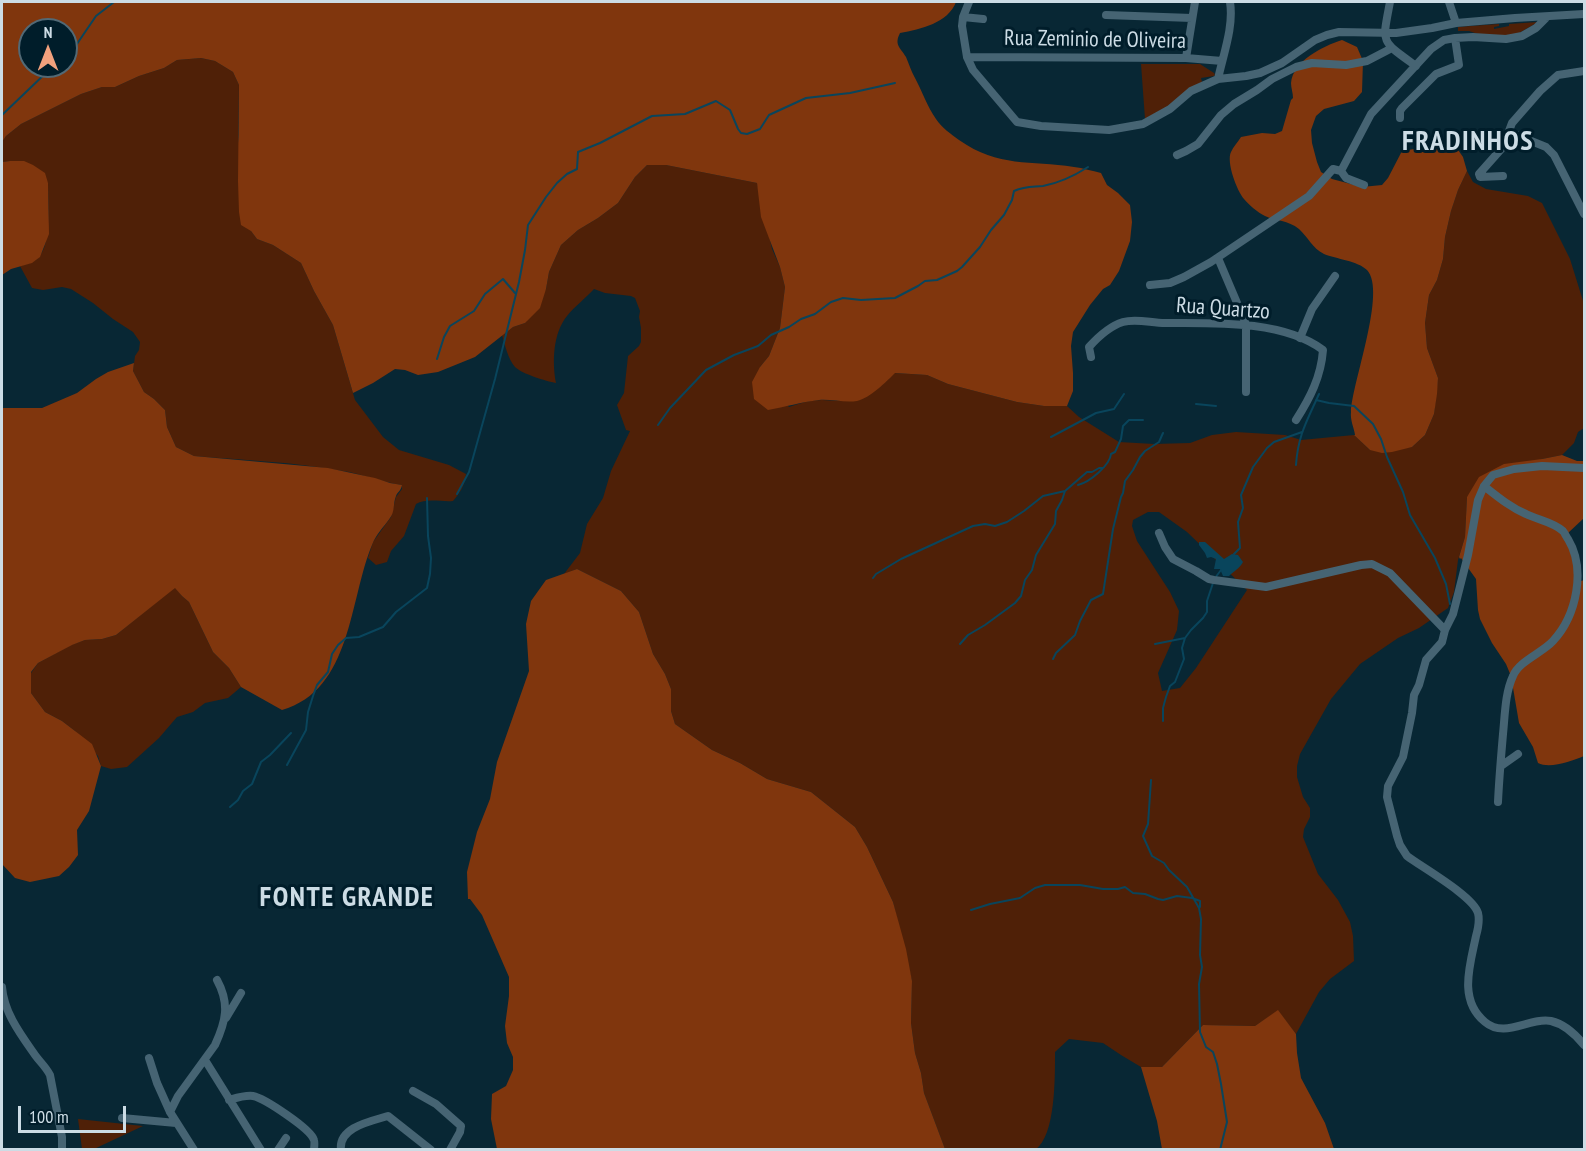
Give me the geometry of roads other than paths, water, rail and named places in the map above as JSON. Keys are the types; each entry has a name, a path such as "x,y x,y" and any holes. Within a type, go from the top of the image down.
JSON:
{"street":[{"path":"969,2 963,17 962,36 967,57 973,70 1017,122 1041,126 1109,130 1143,124 1170,109 1191,91 1218,79 1260,73 1282,63 1315,40 1339,32 1384,34 1456,23 1584,15"},
{"path":"1186,58 1195,2"},
{"path":"1218,79 1228,33 1230,2"},
{"path":"1390,2 1385,39 1392,48 1416,66"},
{"path":"1449,2 1456,23"},
{"path":"1341,171 1371,114 1431,49 1444,40 1515,38 1536,28 1551,16 1584,8"},
{"path":"1106,15 1192,18"},
{"path":"963,17 983,19"},
{"path":"1400,118 1402,108 1430,79 1445,69 1459,65 1455,38"},
{"path":"1177,155 1198,144 1216,120 1234,104 1272,79 1296,67 1312,63 1342,66 1358,63 1367,61 1392,48"},
{"name":"Rua Zeminio de Oliveira","path":"967,57 1186,58 1222,61"},
{"path":"1503,176 1480,177 1479,174 1503,147 1512,123 1521,111 1558,75 1584,71"},
{"path":"1509,132 1546,147 1554,155 1584,214"},
{"path":"1150,285 1170,283 1218,258 1309,196 1333,169 1341,171 1346,178 1364,185"},
{"path":"1218,258 1246,324 1246,392"},
{"path":"1300,338 1312,309 1335,276"},
{"name":"Rua Quartzo","path":"1091,357 1089,346 1098,337 1122,322 1131,321 1246,324 1300,338 1323,350 1316,383 1309,400 1296,420"},
{"path":"1584,468 1542,466 1514,470 1493,475 1484,486 1478,500 1468,555 1453,614 1442,642 1426,660 1414,695 1413,713 1403,757 1388,786 1387,796 1397,836 1407,856 1469,901 1478,913 1479,923 1468,979 1471,1006 1489,1024 1509,1030 1519,1025 1535,1022 1559,1023 1579,1038 1584,1045"},
{"path":"1484,486 1507,504 1527,515 1546,521 1563,532 1572,545 1577,561 1575,593 1565,623 1555,639 1517,668 1512,677 1505,710 1498,802"},
{"path":"1159,533 1173,559 1214,580 1266,587 1372,564 1390,573 1445,630"},
{"path":"1501,766 1518,754"},
{"path":"217,980 224,994 227,1017 234,1024"},
{"path":"2,987 3,996 15,1026 50,1075 62,1137 62,1149"},
{"path":"170,1112 178,1096 215,1045 241,993"},
{"path":"149,1058 170,1112 194,1149"},
{"path":"205,1060 261,1149"},
{"path":"413,1091 436,1104 461,1126 450,1149"},
{"path":"229,1100 246,1095 261,1098 308,1130 314,1145"},
{"path":"341,1149 346,1133 390,1116 431,1149"},
{"path":"122,1118 176,1123"},
{"path":"283,1148 286,1137"}],"water":[{"path":"1199,542 1205,542 1224,559 1232,554 1238,555 1243,562 1229,576 1223,576 1220,569 1214,569 1216,559 1207,558"}],"waterway":[{"path":"78,42 96,16 114,2"},
{"path":"2,115 41,78"},
{"path":"457,494 469,472 495,379 519,282 528,225 557,183 577,169 578,152 652,116 685,114 716,101 730,110 738,129 741,133 747,134 760,129 769,115 806,98 850,93 895,83"},
{"path":"658,425 670,408 706,370 734,355 758,346 771,335 815,314 831,302 843,298 861,300 895,298 925,281 937,280 957,271 980,247 1004,215 1014,191 1025,187 1055,183 1088,167"},
{"path":"437,359 450,326 474,311 485,294 503,279 515,293"},
{"path":"1051,437 1096,413 1114,409 1124,394"},
{"path":"1296,465 1301,436 1319,394"},
{"path":"1316,400 1354,406 1373,424 1403,492 1410,515 1435,558 1446,584 1450,604"},
{"path":"1196,404 1216,406"},
{"path":"1078,485 1093,477 1107,463 1121,439 1123,426 1129,420 1143,420"},
{"path":"1234,554 1240,548 1238,522 1243,508 1241,495 1253,467 1274,442 1302,432"},
{"path":"1053,659 1056,653 1075,635 1091,600 1103,594 1113,529 1125,481 1140,457 1159,442 1163,433"},
{"path":"960,644 968,635 1015,603 1021,596 1036,555 1055,524 1056,511 1065,491 1087,472 1103,468"},
{"path":"873,578 901,559 973,526 985,524 995,526 1007,522 1043,496 1065,491"},
{"path":"287,765 306,730 308,712 317,685 328,672 332,654 338,645 346,638 359,637 383,627 396,612 427,588 431,558 427,498"},
{"path":"1215,578 1221,570"},
{"path":"1163,721 1166,697 1184,659 1182,648 1185,638 1207,612 1207,601 1213,583"},
{"path":"1155,644 1185,638"},
{"path":"230,807 252,784 261,762 291,733"},
{"path":"1151,780 1148,824 1143,836 1152,856 1164,863 1187,887 1199,908 1202,967 1199,984 1200,1032 1206,1047 1213,1052 1221,1084 1227,1122 1220,1150"},
{"path":"971,910 1020,898 1035,888 1045,885 1080,885 1103,889 1125,887 1133,893 1163,900 1177,896 1192,898 1200,901 1200,907"}],"district":[{"name":"FRADINHOS","path":"1468,142"},
{"name":"FONTE GRANDE","path":"347,898"}]}
